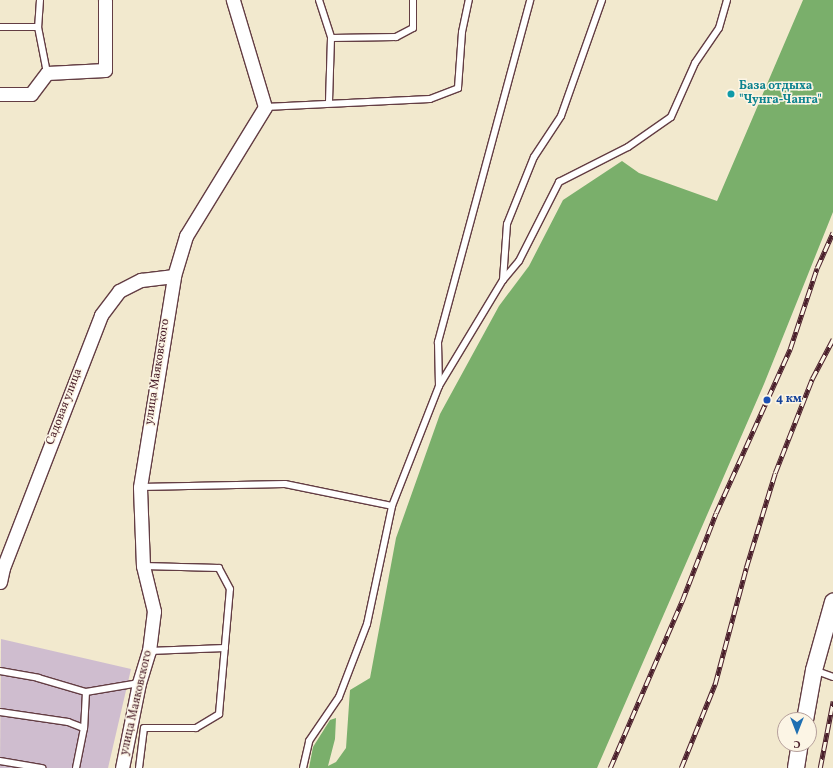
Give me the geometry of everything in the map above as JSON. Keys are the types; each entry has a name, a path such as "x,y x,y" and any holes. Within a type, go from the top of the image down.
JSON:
{"street":[{"path":"0,94 31,94 47,73 105,70 105,0"},
{"path":"233,0 266,107"},
{"name":"улица Маяковского","path":"122,768 139,683 149,650 154,611 143,566 140,487 174,276 186,236 266,107"},
{"name":"Садовая улица","path":"0,582 3,568 101,315 119,291 141,280 174,276"},
{"path":"806,712 814,670 833,602"},
{"path":"796,768 799,752"}],"lane":[{"path":"40,0 38,27 47,73"},
{"path":"320,0 331,38 329,102"},
{"path":"331,38 396,37 413,28 412,0"},
{"path":"266,107 329,102 430,98 458,88 462,32 469,0"},
{"path":"439,386 438,342 530,0"},
{"path":"503,280 507,224 534,157 561,116 602,0"},
{"path":"303,768 309,741 339,697 367,624 392,506 439,386 503,280 519,261 558,182 628,147 671,117 695,63 719,28 727,0"},
{"path":"0,27 38,27"},
{"path":"140,487 285,484 392,506"},
{"path":"140,768 144,728 196,728 219,714 230,589 219,568 143,566"},
{"path":"149,650 225,648"},
{"path":"814,670 833,677"},
{"path":"0,671 38,678 86,692 139,683"},
{"path":"76,768 84,728 86,692"},
{"path":"0,712 68,722 84,728"},
{"path":"0,761 42,768"}],"shaded area":[{"path":"1,639 131,669 108,768 0,768"}],"green space":[{"path":"803,0 833,0 833,212 764,384 597,768 309,768 313,747 330,720 336,718 335,739 328,766 336,762 346,748 350,690 370,678 396,538 440,414 499,306 529,266 563,200 622,161 639,173 717,201"}],"railway":[{"path":"610,768 682,601 716,513 790,349 817,268 833,232"},
{"path":"681,768 715,684 746,568 775,473 812,379 833,339"},
{"path":"820,768 833,701"}],"place":[{"name":"База отдыха \"Чунга-Чанга\"","path":"731,94"},
{"name":"4 км","path":"767,400"}]}
